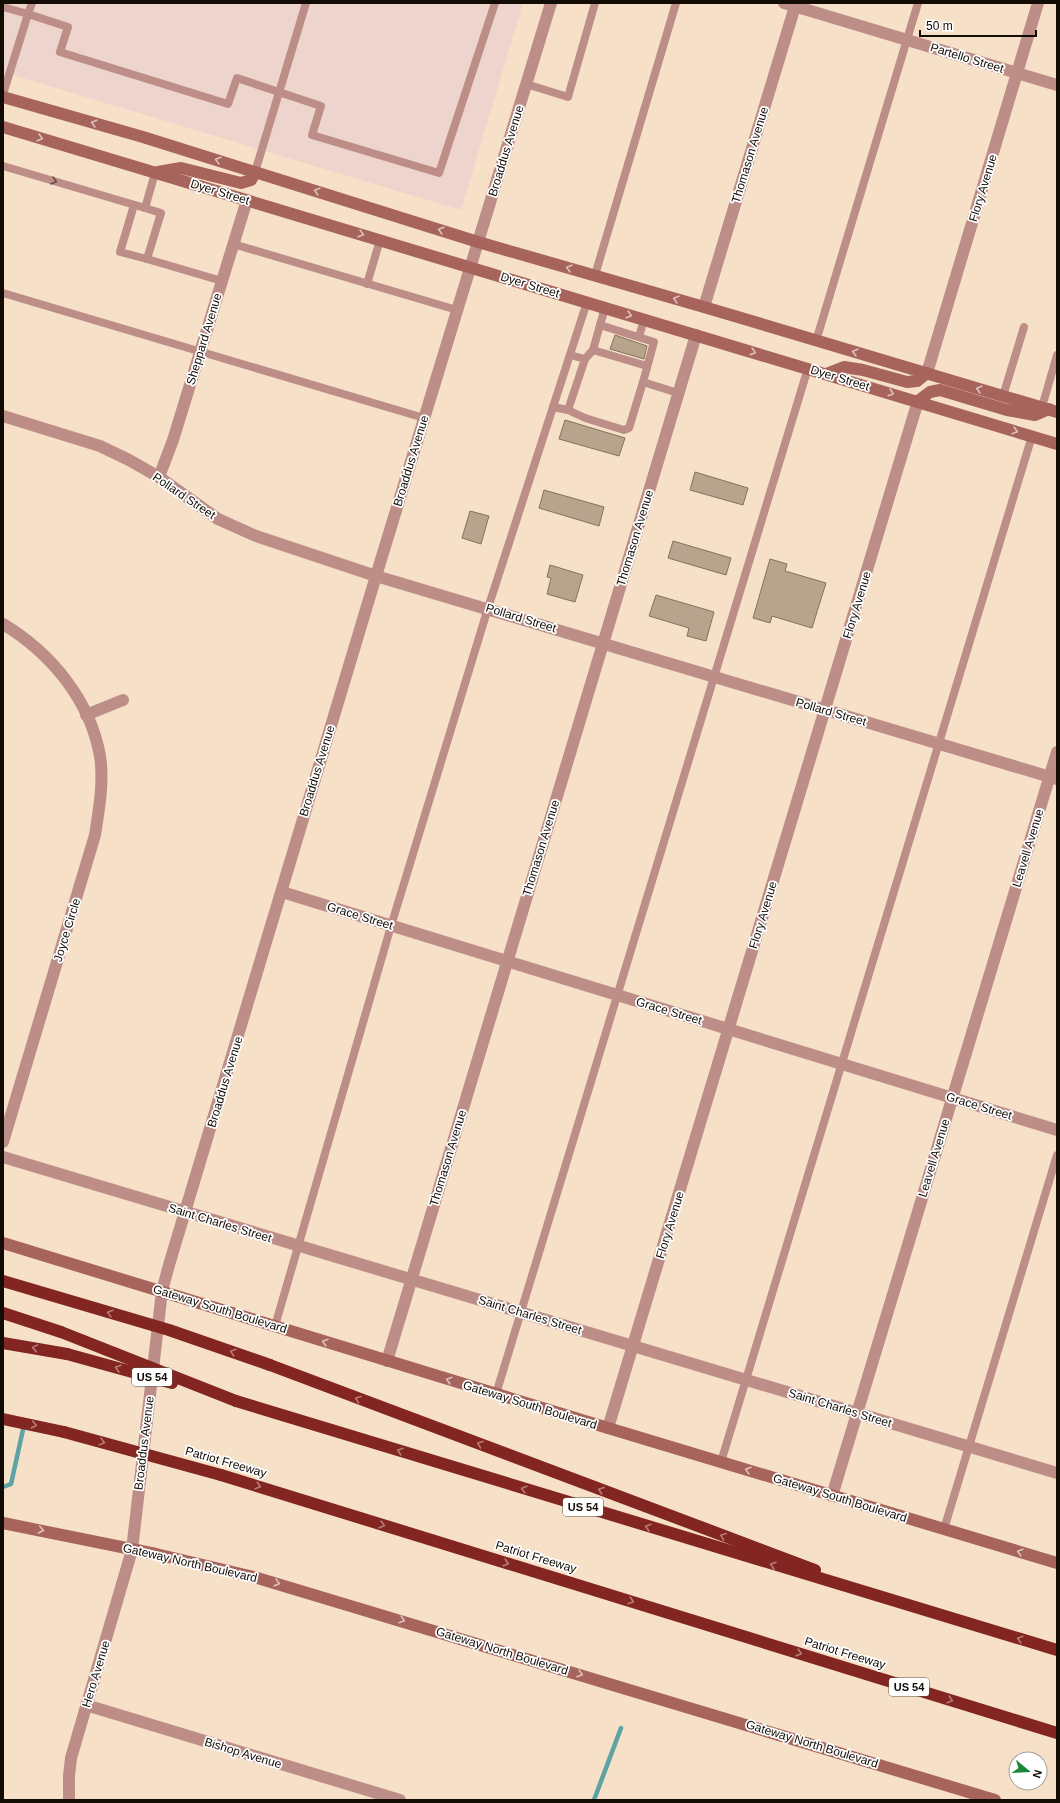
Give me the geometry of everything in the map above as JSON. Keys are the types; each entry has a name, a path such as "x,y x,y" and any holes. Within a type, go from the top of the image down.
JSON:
{"highway":[{"path":"3,1281 169,1330 270,1365 930,1613"},
{"path":"3,1313 61,1332 236,1401"},
{"name":"US 54","path":"3,1343 67,1354 236,1401 930,1613 1057,1650"},
{"name":"Patriot Freeway","path":"3,1419 64,1432 221,1475 1057,1733"}],"main road":[{"path":"3,97 255,172 478,242 1049,409"},
{"name":"Dyer Street","path":"3,128 808,368 1057,444"},
{"path":"155,173 181,168 241,183 251,180 255,172"},
{"path":"826,374 844,367 863,370 907,382 917,381 927,373"},
{"path":"918,401 930,392 940,390 1007,410 1035,415 1049,409"},
{"name":"Gateway South Boulevard","path":"3,1243 832,1496 1057,1562"},
{"name":"Gateway North Boulevard","path":"3,1523 254,1577 301,1590 995,1800"}],"street":[{"name":"Broaddus Avenue","path":"132,1550 162,1291 376,576 551,3"},
{"name":"Flory Avenue","path":"927,373 1038,3"},
{"name":"Partello Street","path":"792,4 1057,85"},
{"name":"Thomason Avenue","path":"704,307 792,4"},
{"name":"Sheppard Avenue","path":"159,477 173,440 247,200"},
{"name":"Thomason Avenue","path":"387,1361 696,335"},
{"name":"Flory Avenue","path":"608,1428 918,401"},
{"name":"Pollard Street","path":"3,416 100,446 159,477 218,519 256,536 376,576 603,642 1053,778"},
{"name":"Joyce Circle","path":"3,624 52,662 69,683 86,715 98,751 101,775 100,800 95,836 3,1142"},
{"path":"86,715 123,700"},
{"name":"Leavell Avenue","path":"832,1496 952,1098 1053,778 1057,752"},
{"name":"Grace Street","path":"282,892 1057,1130"},
{"name":"Saint Charles Street","path":"3,1158 1057,1473"},
{"name":"Hero Avenue","path":"69,1800 71,1758 132,1550"},
{"name":"Bishop Avenue","path":"86,1705 400,1800"}],"lane":[{"path":"3,94 32,3"},
{"path":"255,172 306,3"},
{"path":"3,6 68,27 60,52 228,104 237,78 321,106 312,135 440,173 495,3"},
{"path":"526,84 568,97 595,3"},
{"path":"595,275 676,3"},
{"path":"816,341 918,3"},
{"path":"3,166 161,213 146,259"},
{"path":"145,208 155,173"},
{"path":"134,205 120,252 222,281"},
{"path":"367,284 380,240"},
{"path":"233,244 457,310"},
{"path":"3,293 200,353 424,418"},
{"path":"275,1326 392,926 488,608 587,302"},
{"path":"568,410 585,359 593,350 605,308"},
{"path":"639,337 644,319"},
{"path":"553,407 568,410 585,418 624,430 629,428 654,342 600,325"},
{"path":"1003,396 1024,327"},
{"path":"593,350 647,366"},
{"path":"570,355 585,359"},
{"path":"1049,409 1057,355"},
{"path":"496,1394 808,368"},
{"path":"643,382 678,393"},
{"path":"721,1462 1032,436"},
{"path":"944,1529 1057,1155"}],"shaded area":[{"path":"3,3 523,3 461,210 3,72"}],"building":[{"path":"615,335 647,346 644,359 610,349"},
{"path":"565,420 625,438 619,456 559,439"},
{"path":"695,472 748,488 743,505 690,490"},
{"path":"544,490 604,507 599,526 539,508"},
{"path":"470,511 489,516 481,544 462,538"},
{"path":"673,541 731,558 726,575 668,558"},
{"path":"770,559 787,564 785,571 826,583 812,628 772,616 770,623 753,618"},
{"path":"550,565 583,575 575,602 547,594 551,578 547,577"},
{"path":"656,595 714,612 706,641 687,636 689,628 649,616"}],"waterway":[{"path":"3,1487 11,1484 24,1425"},
{"path":"594,1800 621,1728"}]}
